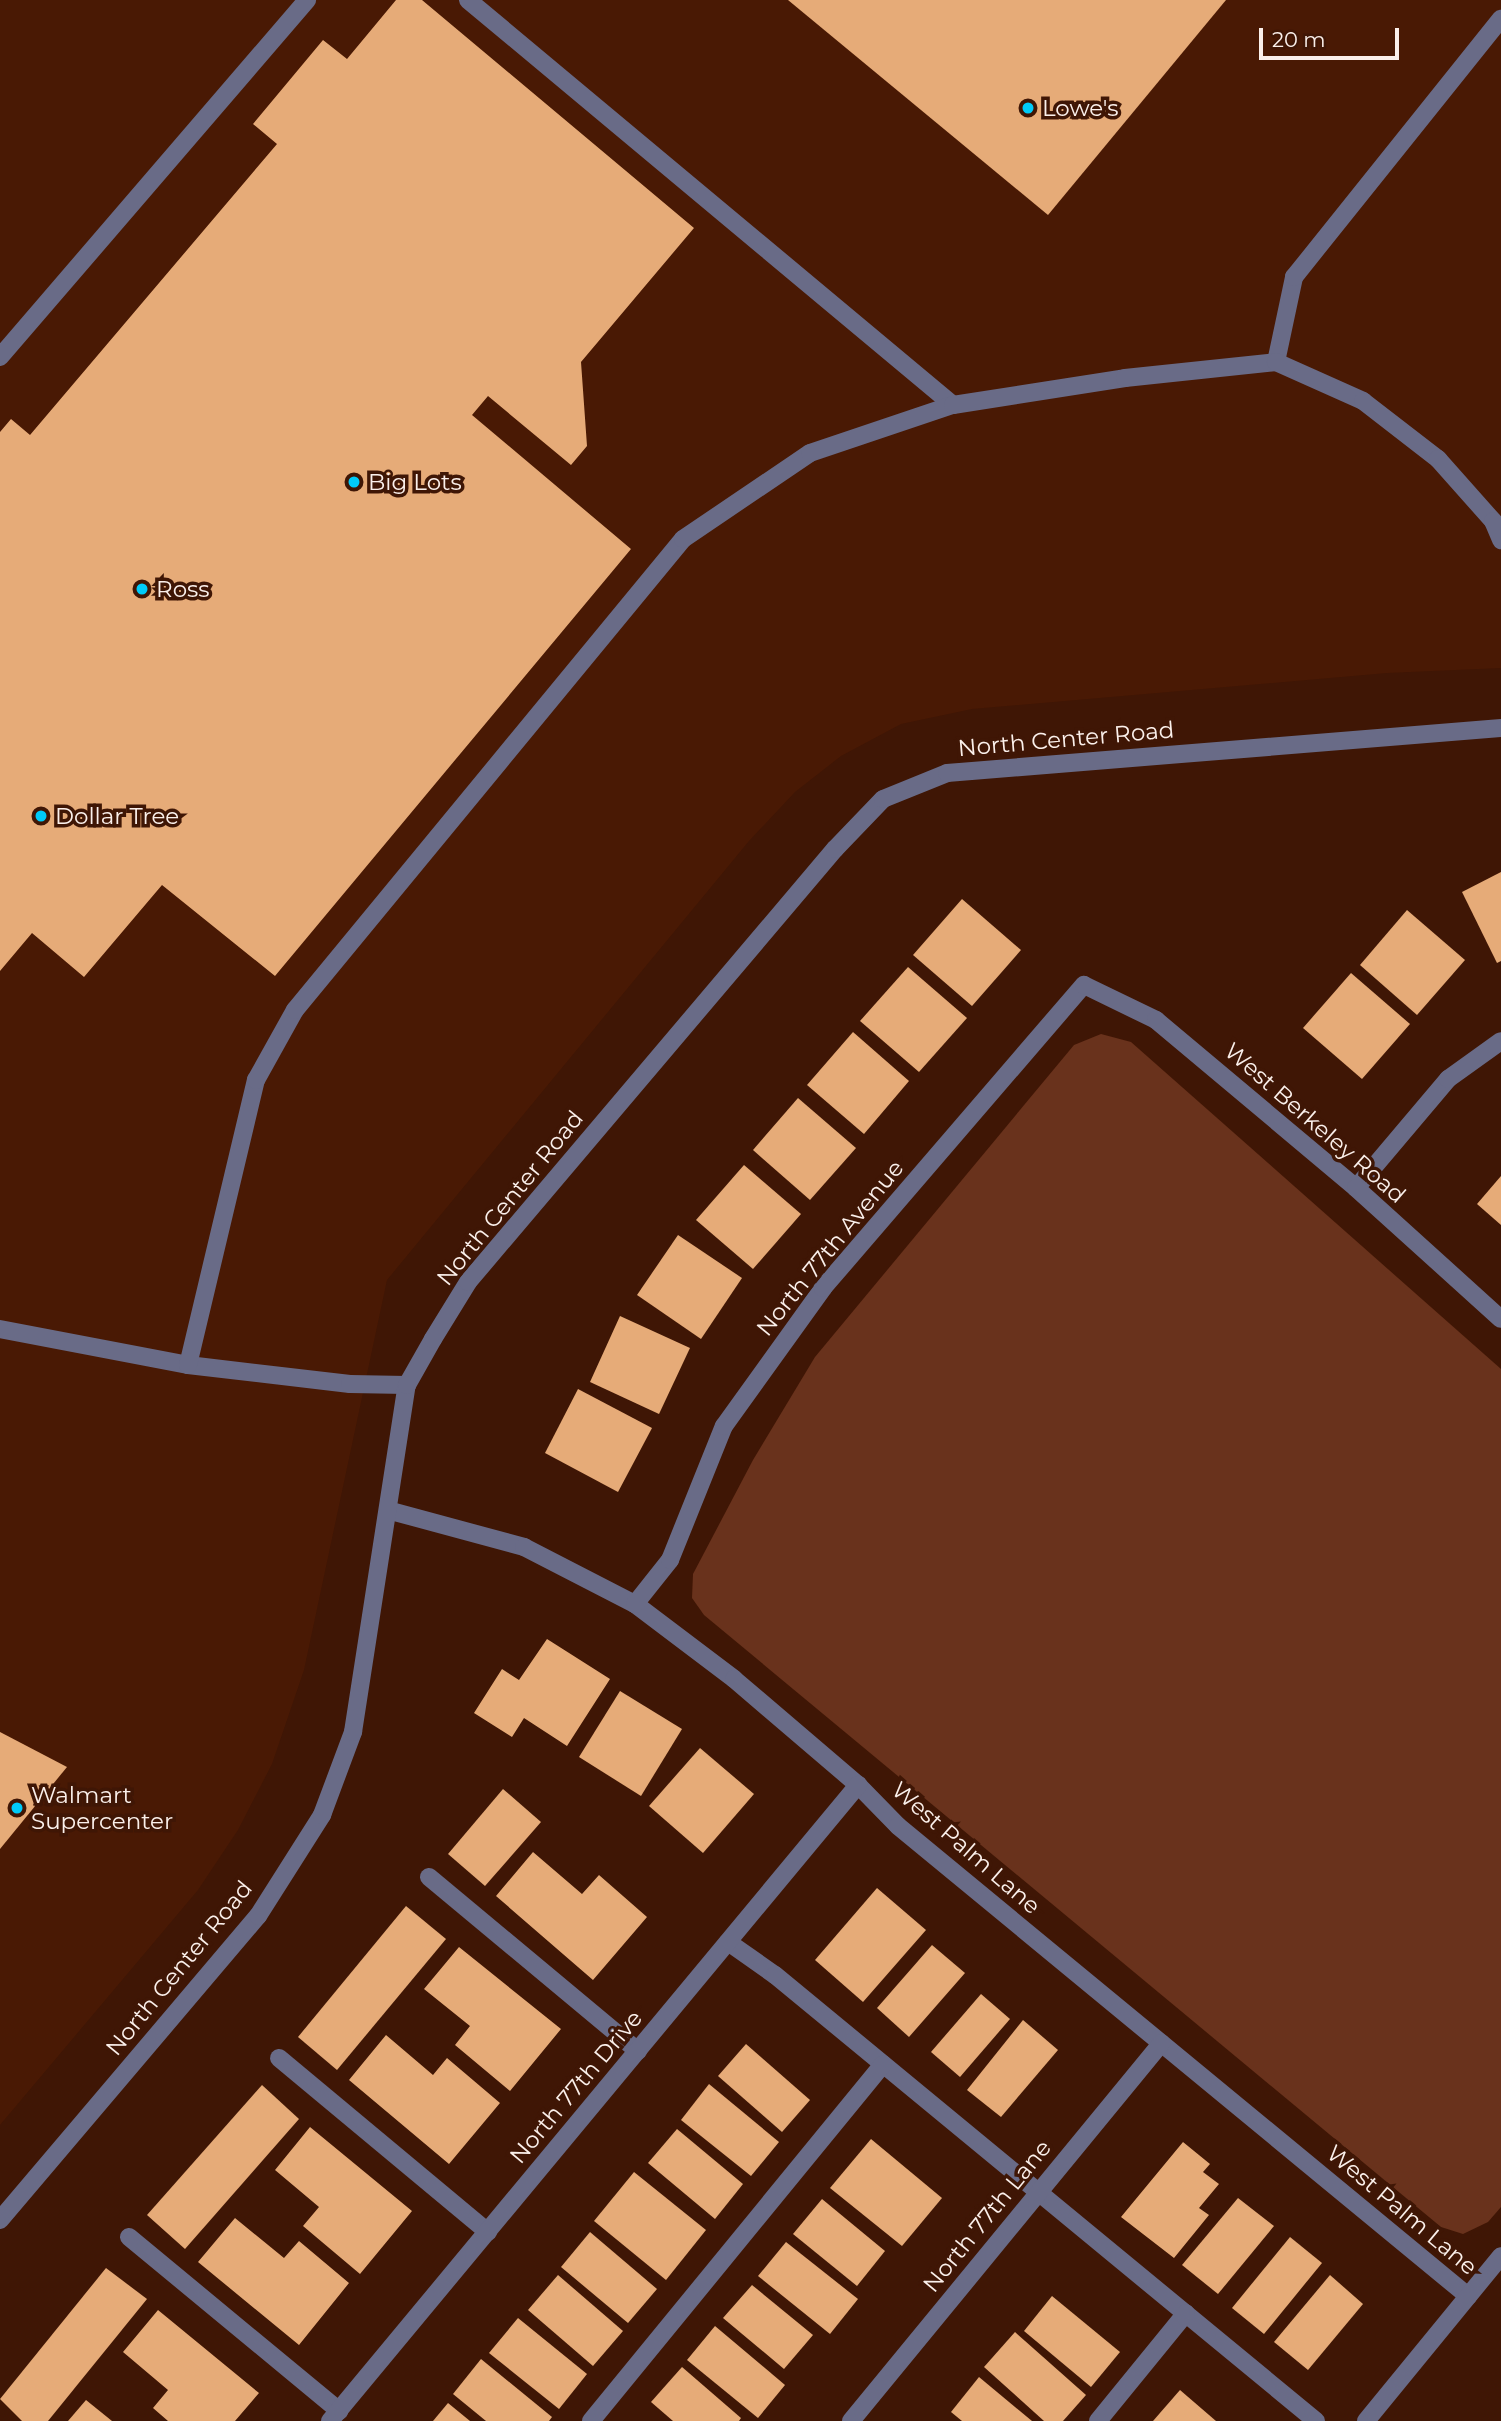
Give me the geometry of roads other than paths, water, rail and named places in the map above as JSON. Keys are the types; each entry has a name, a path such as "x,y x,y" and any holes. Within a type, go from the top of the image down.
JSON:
{"street":[{"path":"0,357 307,0"},
{"path":"468,0 953,405"},
{"path":"1276,362 1294,277 1501,19"},
{"path":"188,1365 256,1080 295,1010 683,539 810,453 953,405 1125,378 1276,362 1363,401 1438,459 1493,521 1501,540"},
{"name":"North Center Road","path":"0,2220 258,1916 322,1815 353,1732 391,1511 407,1385 468,1282 835,849 883,799 947,773 1501,728"},
{"name":"West Berkeley Road","path":"1084,985 1156,1020 1356,1188 1501,1319"},
{"name":"North 77th Avenue","path":"635,1604 670,1560 724,1426 808,1309 1084,985"},
{"path":"1356,1188 1448,1079 1501,1041"},
{"path":"0,1329 188,1365 350,1384 407,1385"},
{"name":"West Palm Lane","path":"391,1511 524,1547 635,1604 734,1679 858,1785 898,1826 1468,2296"},
{"name":"North 77th Drive","path":"335,2416 858,1785"},
{"path":"429,1877 638,2051"},
{"path":"728,1942 883,2064 1316,2421"},
{"name":"North 77th Lane","path":"851,2421 1161,2043"},
{"path":"279,2058 488,2232"},
{"path":"590,2421 883,2064"},
{"path":"129,2237 335,2416"},
{"path":"1366,2421 1501,2256"},
{"path":"1098,2421 1186,2313"}],"place":[{"name":"Lowe's","path":"1028,108"},
{"name":"Big Lots","path":"354,482"},
{"name":"Ross","path":"142,589"},
{"name":"Dollar Tree","path":"41,816"},
{"name":"Walmart Supercenter","path":"17,1808"}]}
